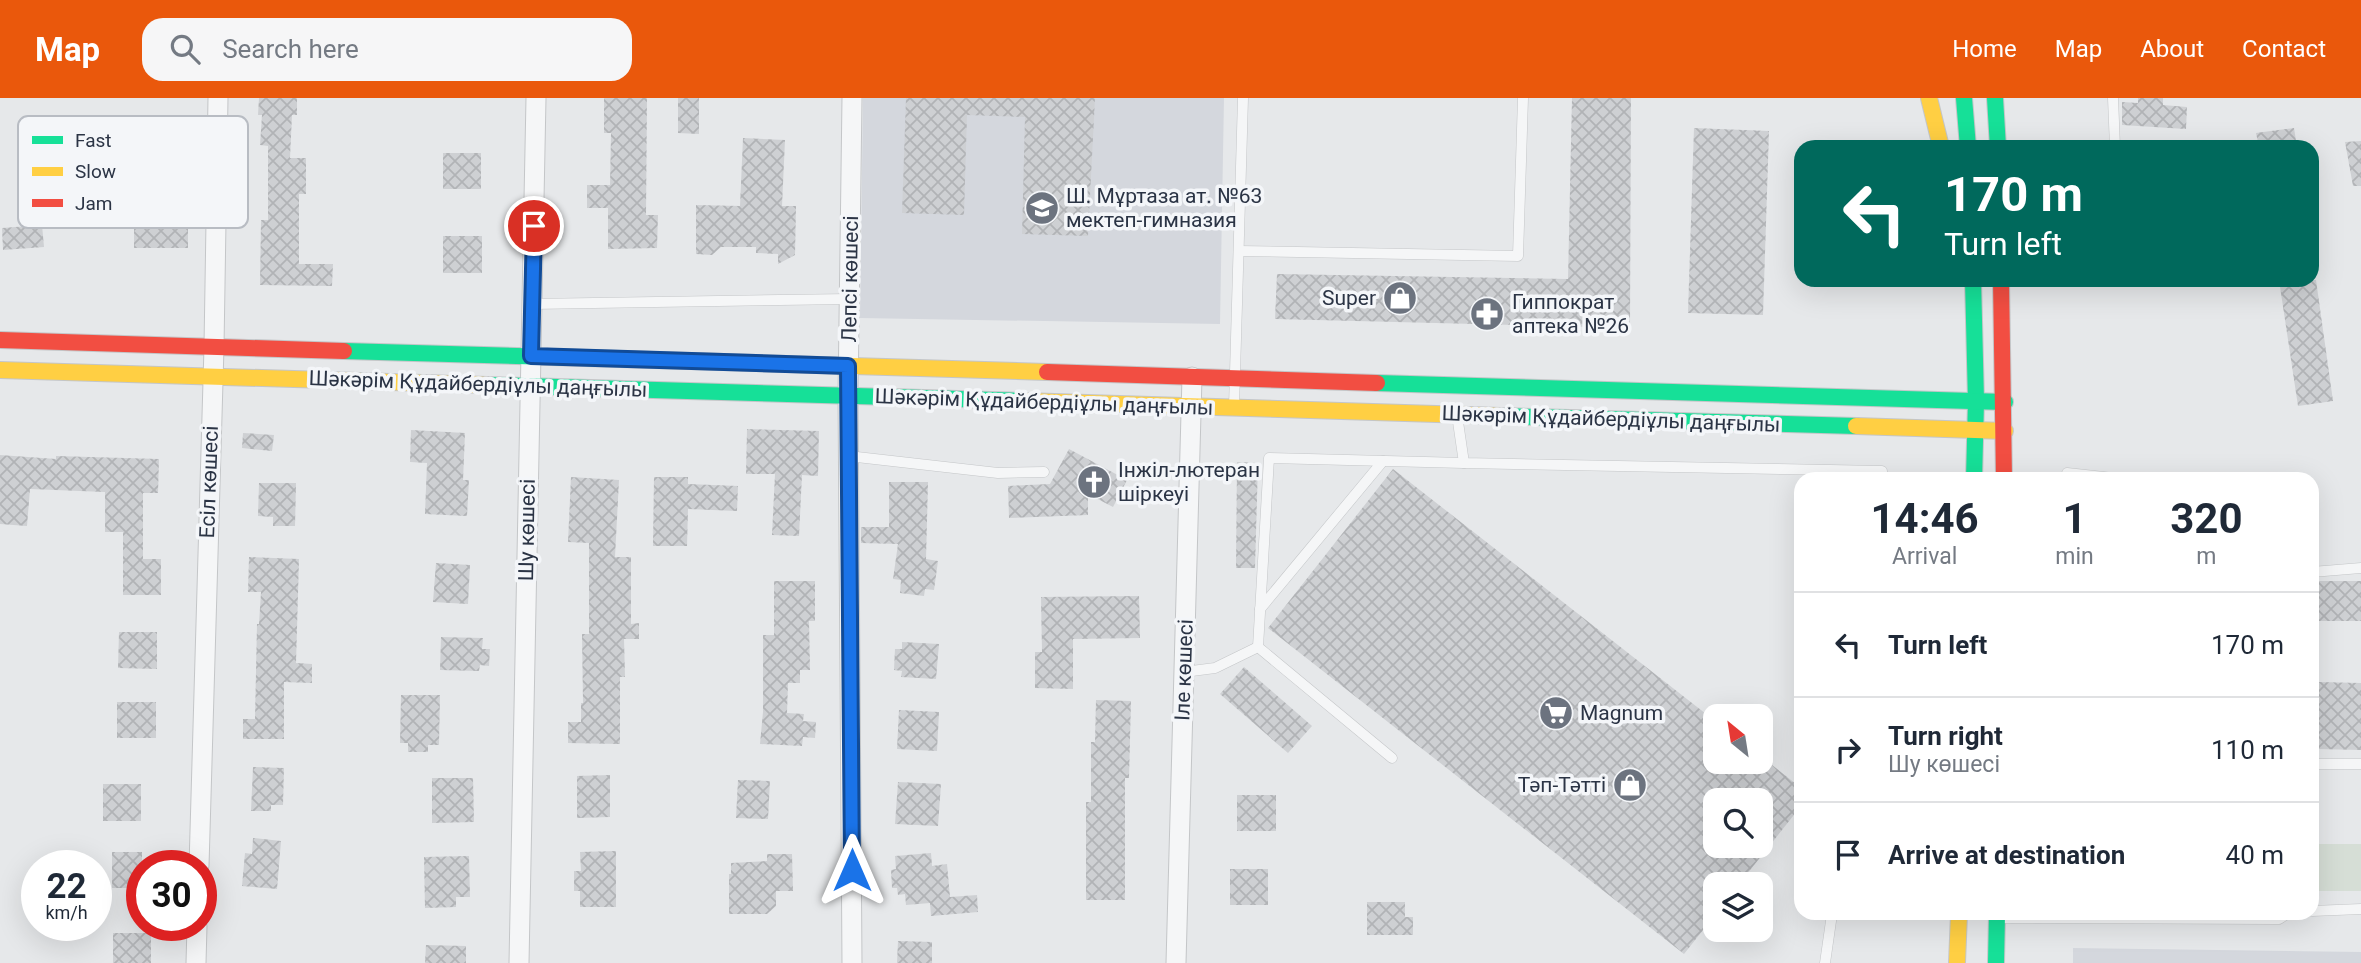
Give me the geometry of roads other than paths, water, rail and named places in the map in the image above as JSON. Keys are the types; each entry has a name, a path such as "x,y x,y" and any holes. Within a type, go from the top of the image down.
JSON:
{"main road":[{"path":"1929,98 1939,140"},
{"path":"1964,98 1967,140"},
{"path":"1995,98 1998,140"},
{"path":"1973,287 1976,401 1974,472"},
{"path":"2001,287 2004,472"},
{"name":"Шәкәрім Құдайбердіұлы даңғылы","path":"0,340 2005,402"},
{"name":"Шәкәрім Құдайбердіұлы даңғылы","path":"0,370 2005,431"},
{"path":"1957,963 1959,920"},
{"path":"1996,963 1997,920"}],"street":[{"name":"Есіл көшесі","path":"218,98 218,116"},
{"name":"Шу көшесі","path":"519,963 536,98"},
{"name":"Лепсі көшесі","path":"852,98 848,366 852,963"},
{"name":"Есіл көшесі","path":"199,850 216,228"},
{"name":"Іле көшесі","path":"1176,963 1192,377"},
{"path":"197,941 197,963"}],"lane":[{"path":"1234,408 1243,98"},
{"path":"1239,251 1518,256 1523,98"},
{"path":"2113,98 2115,140"},
{"path":"532,304 849,299"},
{"path":"1457,414 1464,463"},
{"path":"849,456 998,473 1044,472"},
{"path":"1258,647 1269,458 1882,472"},
{"path":"1260,610 1383,461"},
{"path":"2319,571 2361,568"},
{"path":"1184,672 1215,667 1258,647"},
{"path":"1258,647 1392,758"},
{"path":"2319,764 2361,764"},
{"path":"2319,911 2361,909"},
{"path":"1825,963 1831,920"}],"place":[{"name":"Ш. Мұртаза ат. №63 мектеп-гимназия","path":"1042,208"},
{"name":"Super","path":"1400,298"},
{"name":"Гиппократ аптека №26","path":"1487,314"},
{"name":"Інжіл-лютеран шіркеуі","path":"1094,482"},
{"name":"Magnum","path":"1556,713"},
{"name":"Тәп-Тәтті","path":"1630,785"}]}
